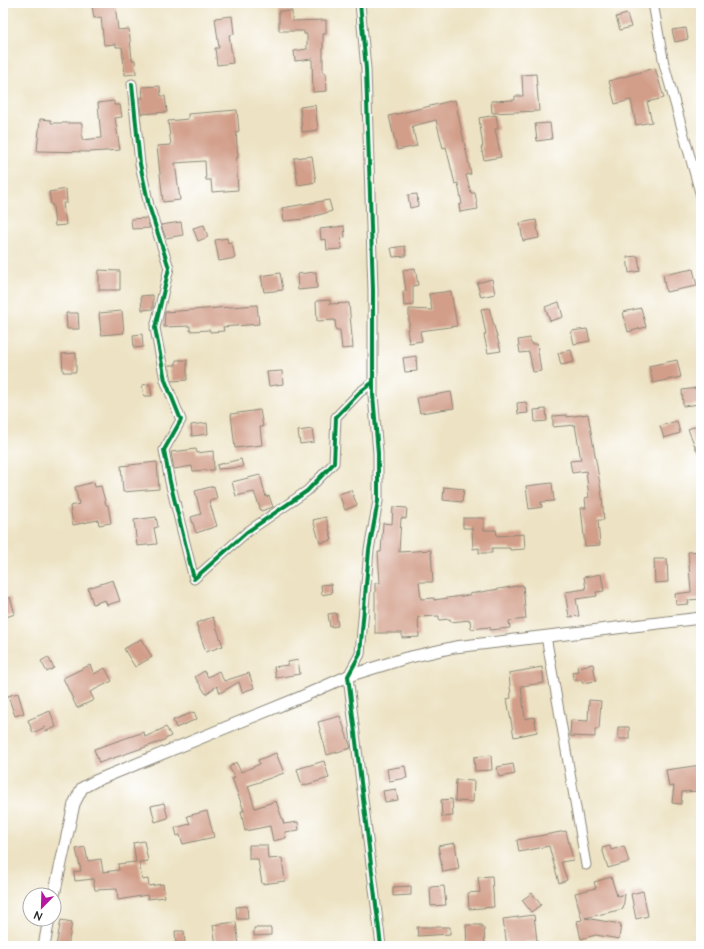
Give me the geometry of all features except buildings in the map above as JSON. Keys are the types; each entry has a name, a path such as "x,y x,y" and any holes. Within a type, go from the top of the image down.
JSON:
{"street":[{"path":"360,3 366,68 373,290 373,382 378,453 378,501 369,550 360,654 348,676 382,946"},
{"path":"653,3 664,64 701,196"},
{"path":"132,84 142,171 149,206 169,268 155,328 165,380 181,420 164,450 170,482 194,579 247,532 307,491 334,463 336,417 360,392 373,382"},
{"path":"56,887 74,804 82,788 95,781 301,697 348,676 406,658 455,647 701,618"},
{"path":"546,636 586,865"},
{"path":"44,946 48,927"}],"cycle path":[{"path":"360,3 366,69 373,290 373,395 378,453 378,501 369,550 360,654 348,676 381,946"},
{"path":"132,84 140,164 149,206 169,268 155,328 165,380 181,420 164,450 170,482 194,579 247,532 307,491 334,463 336,417 360,392 373,382"}]}
